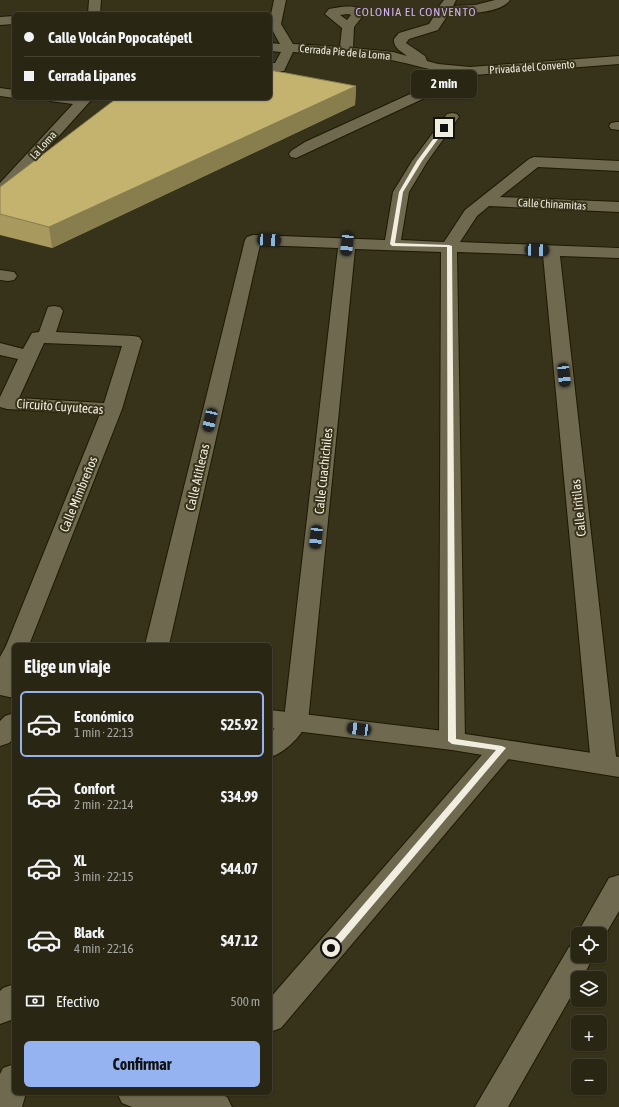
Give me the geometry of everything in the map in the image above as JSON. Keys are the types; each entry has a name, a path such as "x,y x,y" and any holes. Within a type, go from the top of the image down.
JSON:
{"street":[{"path":"94,12 95,0"},
{"path":"272,67 279,68 289,48 275,24 280,0"},
{"path":"422,63 420,59 400,44 400,39 404,36 434,27 446,5 467,10 497,4 504,0"},
{"path":"0,21 12,20"},
{"path":"346,51 348,27"},
{"name":"Cerrada Pie de la Loma","path":"272,47 346,51 393,56 438,68 471,71"},
{"name":"Privada del Convento","path":"296,154 310,145 471,71 619,60"},
{"path":"0,92 12,94"},
{"name":"La Loma","path":"0,192 84,100"},
{"path":"392,244 401,192 420,161 452,117"},
{"path":"452,741 449,246 471,212 534,162 619,166"},
{"path":"0,173 16,175"},
{"name":"Calle Chinamitas","path":"485,201 619,207"},
{"name":"Calle Atitlecas","path":"158,643 253,240 347,244"},
{"path":"347,244 392,244 619,253"},
{"name":"Calle Cuachichiles","path":"296,722 347,244"},
{"name":"Calle Iritilas","path":"551,250 612,766"},
{"path":"46,337 54,311"},
{"name":"Circuito Cuyutecas","path":"46,337 38,337 7,402 112,409"},
{"name":"Calle Mimbreños","path":"18,643 112,409 133,341 46,337"},
{"path":"0,348 29,356"},
{"path":"12,657 0,687 12,689"},
{"path":"272,719 452,741 612,766"},
{"path":"272,746 296,722"},
{"path":"0,737 12,724"},
{"path":"272,1017 502,748"},
{"path":"595,927 619,886"},
{"path":"491,1107 574,963"},
{"path":"0,1010 12,999"},
{"path":"0,1072 12,1075"},
{"path":"6,1107 12,1085"},
{"path":"152,1095 207,1101"}],"building":[{"path":"272,70 356,86 49,227 0,214 0,187 114,100 272,100"}],"district":[{"name":"COLONIA EL CONVENTO","path":"416,12"}],"route":[{"path":"331,948 502,748 452,741 449,246 392,244 401,192 420,161 444,128"}]}
